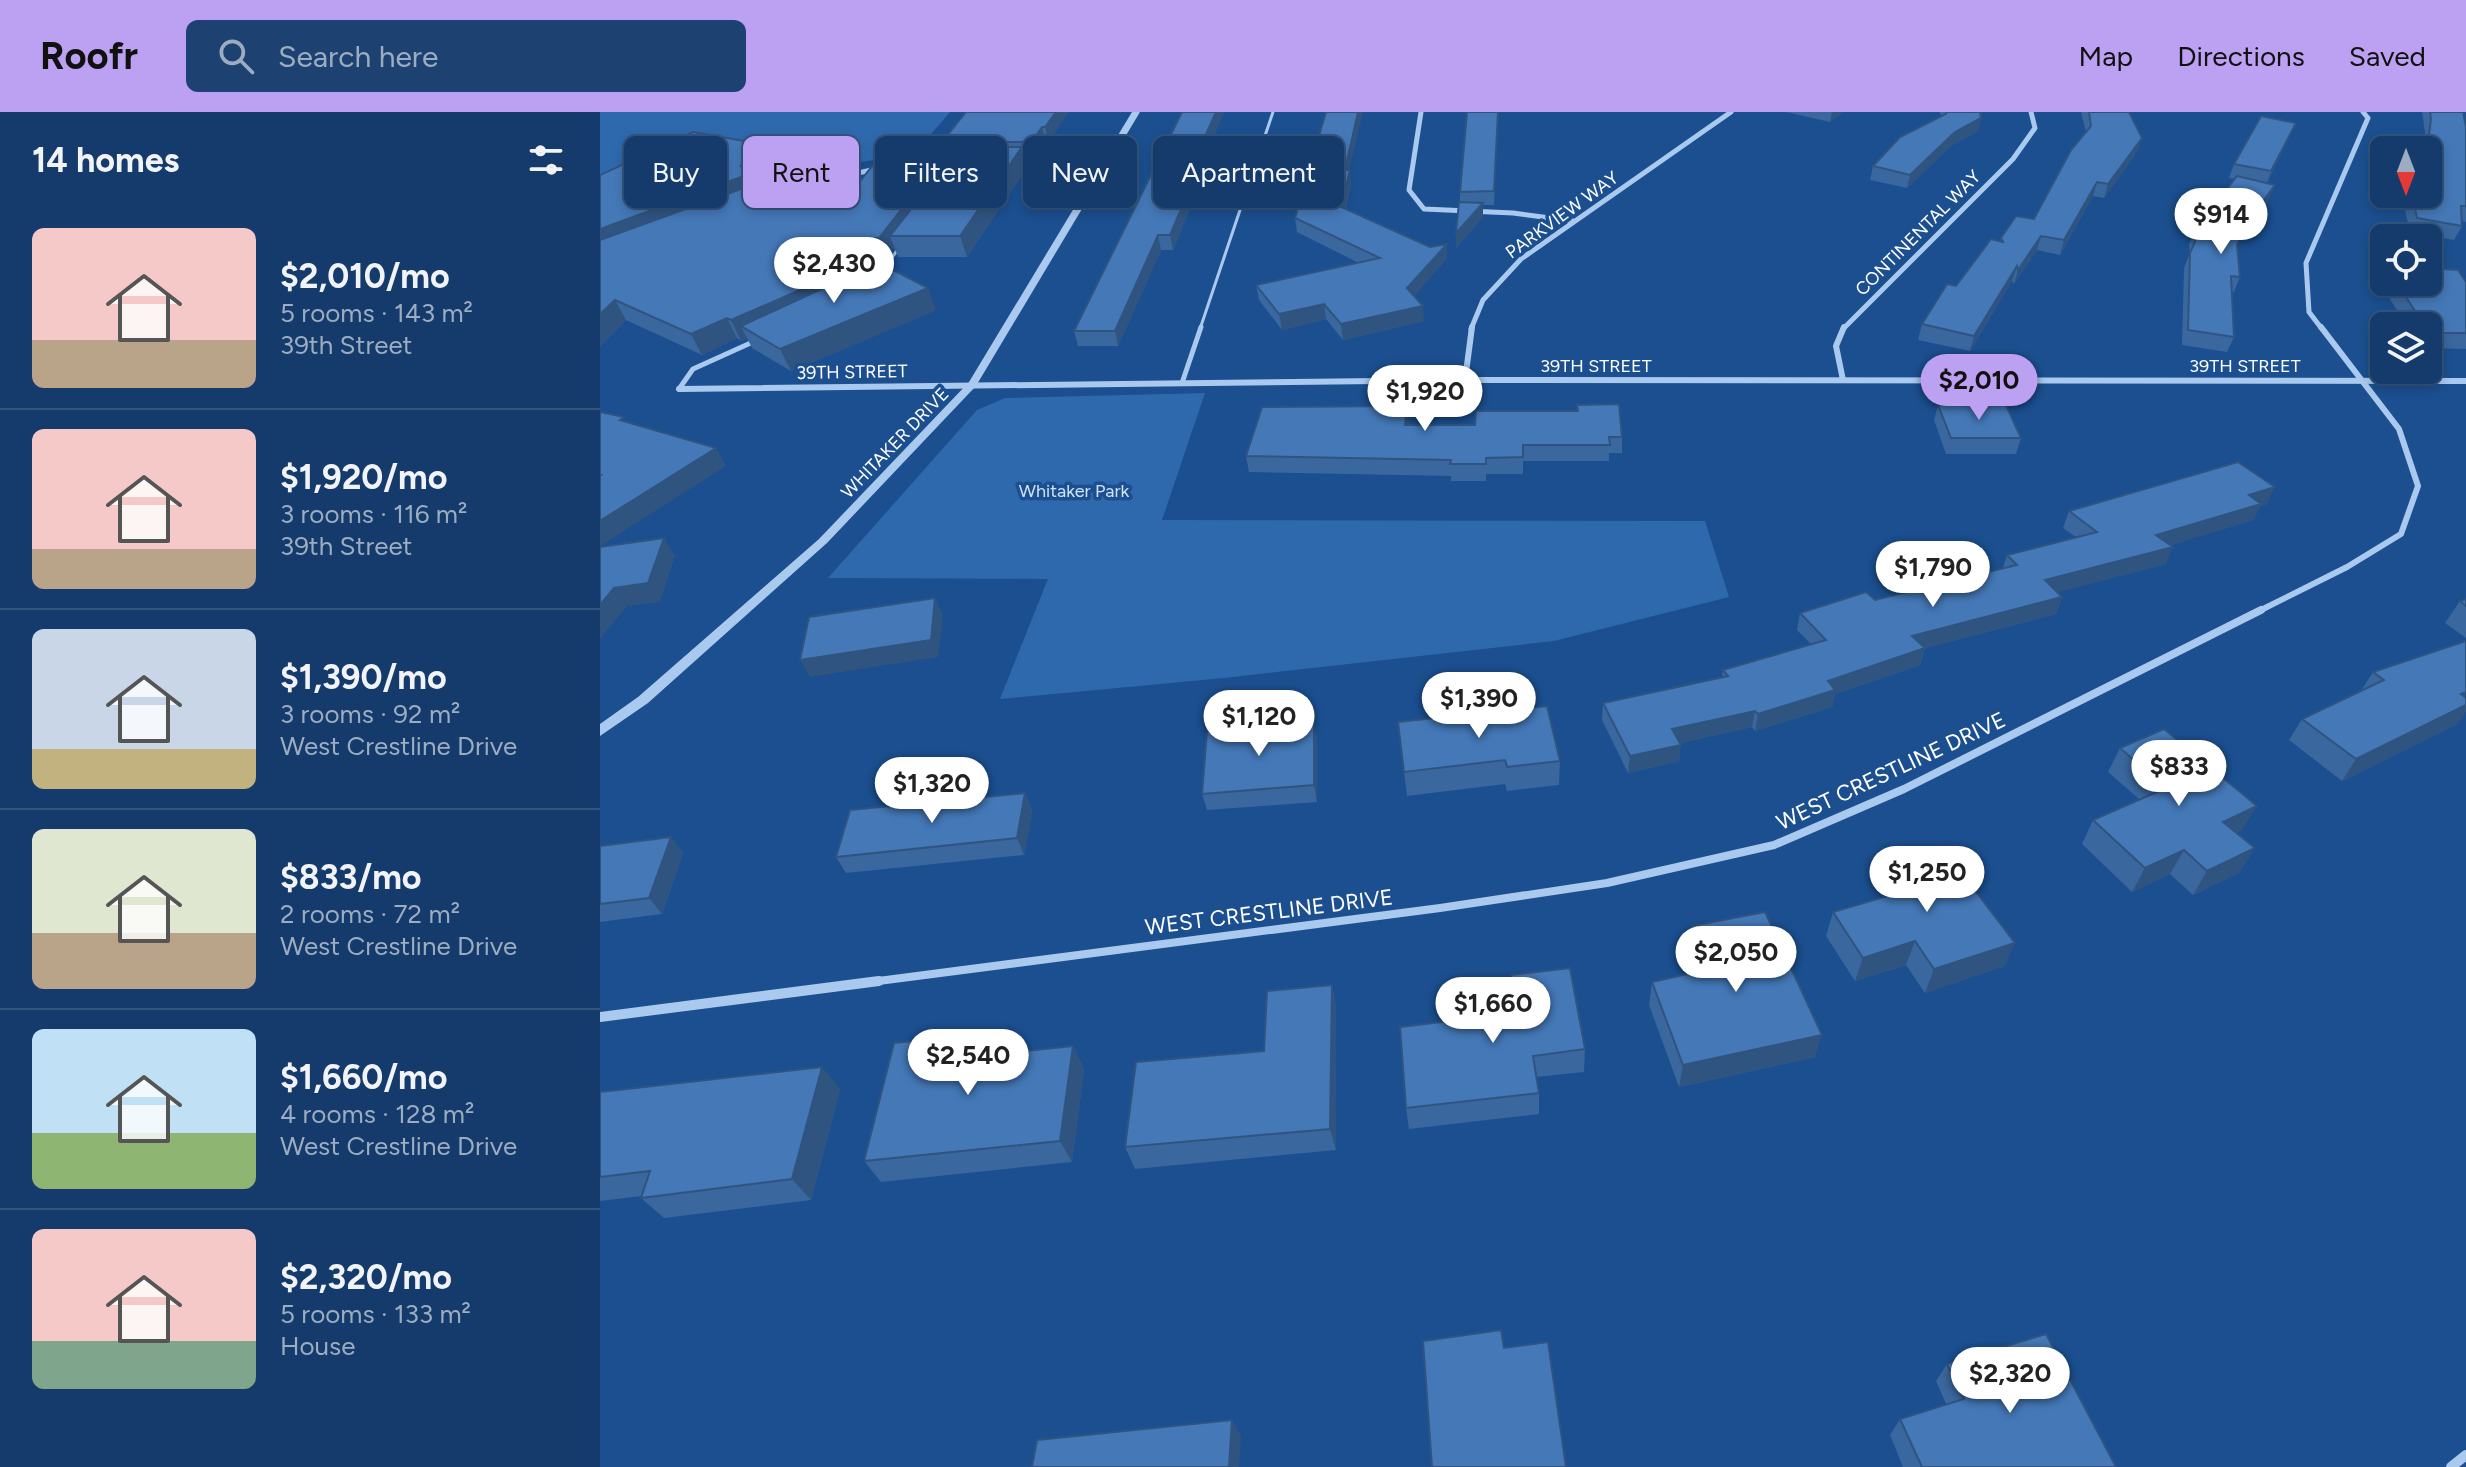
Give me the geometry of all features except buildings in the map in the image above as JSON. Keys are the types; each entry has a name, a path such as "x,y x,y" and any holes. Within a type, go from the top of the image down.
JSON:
{"street":[{"name":"WHITAKER DRIVE","path":"1122,136 1136,112"},
{"path":"1421,112 1409,190 1424,209 1513,213 1573,221"},
{"name":"PARKVIEW WAY","path":"1465,380 1469,334 1483,300 1521,259 1731,112"},
{"name":"CONTINENTAL WAY","path":"1843,380 1836,346 1844,326 2013,159 2035,128 2031,112"},
{"name":"WEST CRESTLINE DRIVE","path":"600,1017 1440,908 1607,883 1774,845 1932,775 2347,567 2401,534 2418,486 2399,429 2309,312 2306,263 2368,118 2363,112"},
{"path":"1012,161 1023,161"},
{"name":"WHITAKER DRIVE","path":"600,731 643,700 823,541 973,384 1079,208"},
{"name":"39TH STREET","path":"679,389 1465,380 2466,381"},
{"path":"2451,1467 2466,1455"}],"lane":[{"path":"1182,383 1273,112"},
{"path":"877,277 903,242"},
{"path":"679,389 693,369 761,338"}],"green space":[{"path":"600,112 950,112 929,136 875,136 875,160 859,162 859,136 743,136 743,146 727,143 727,136 624,136 624,173 600,184"},
{"name":"Whitaker Park","path":"1205,393 1162,520 1705,521 1729,597 1554,641 1224,678 1000,699 1048,579 828,578 977,410 1005,398"}]}
